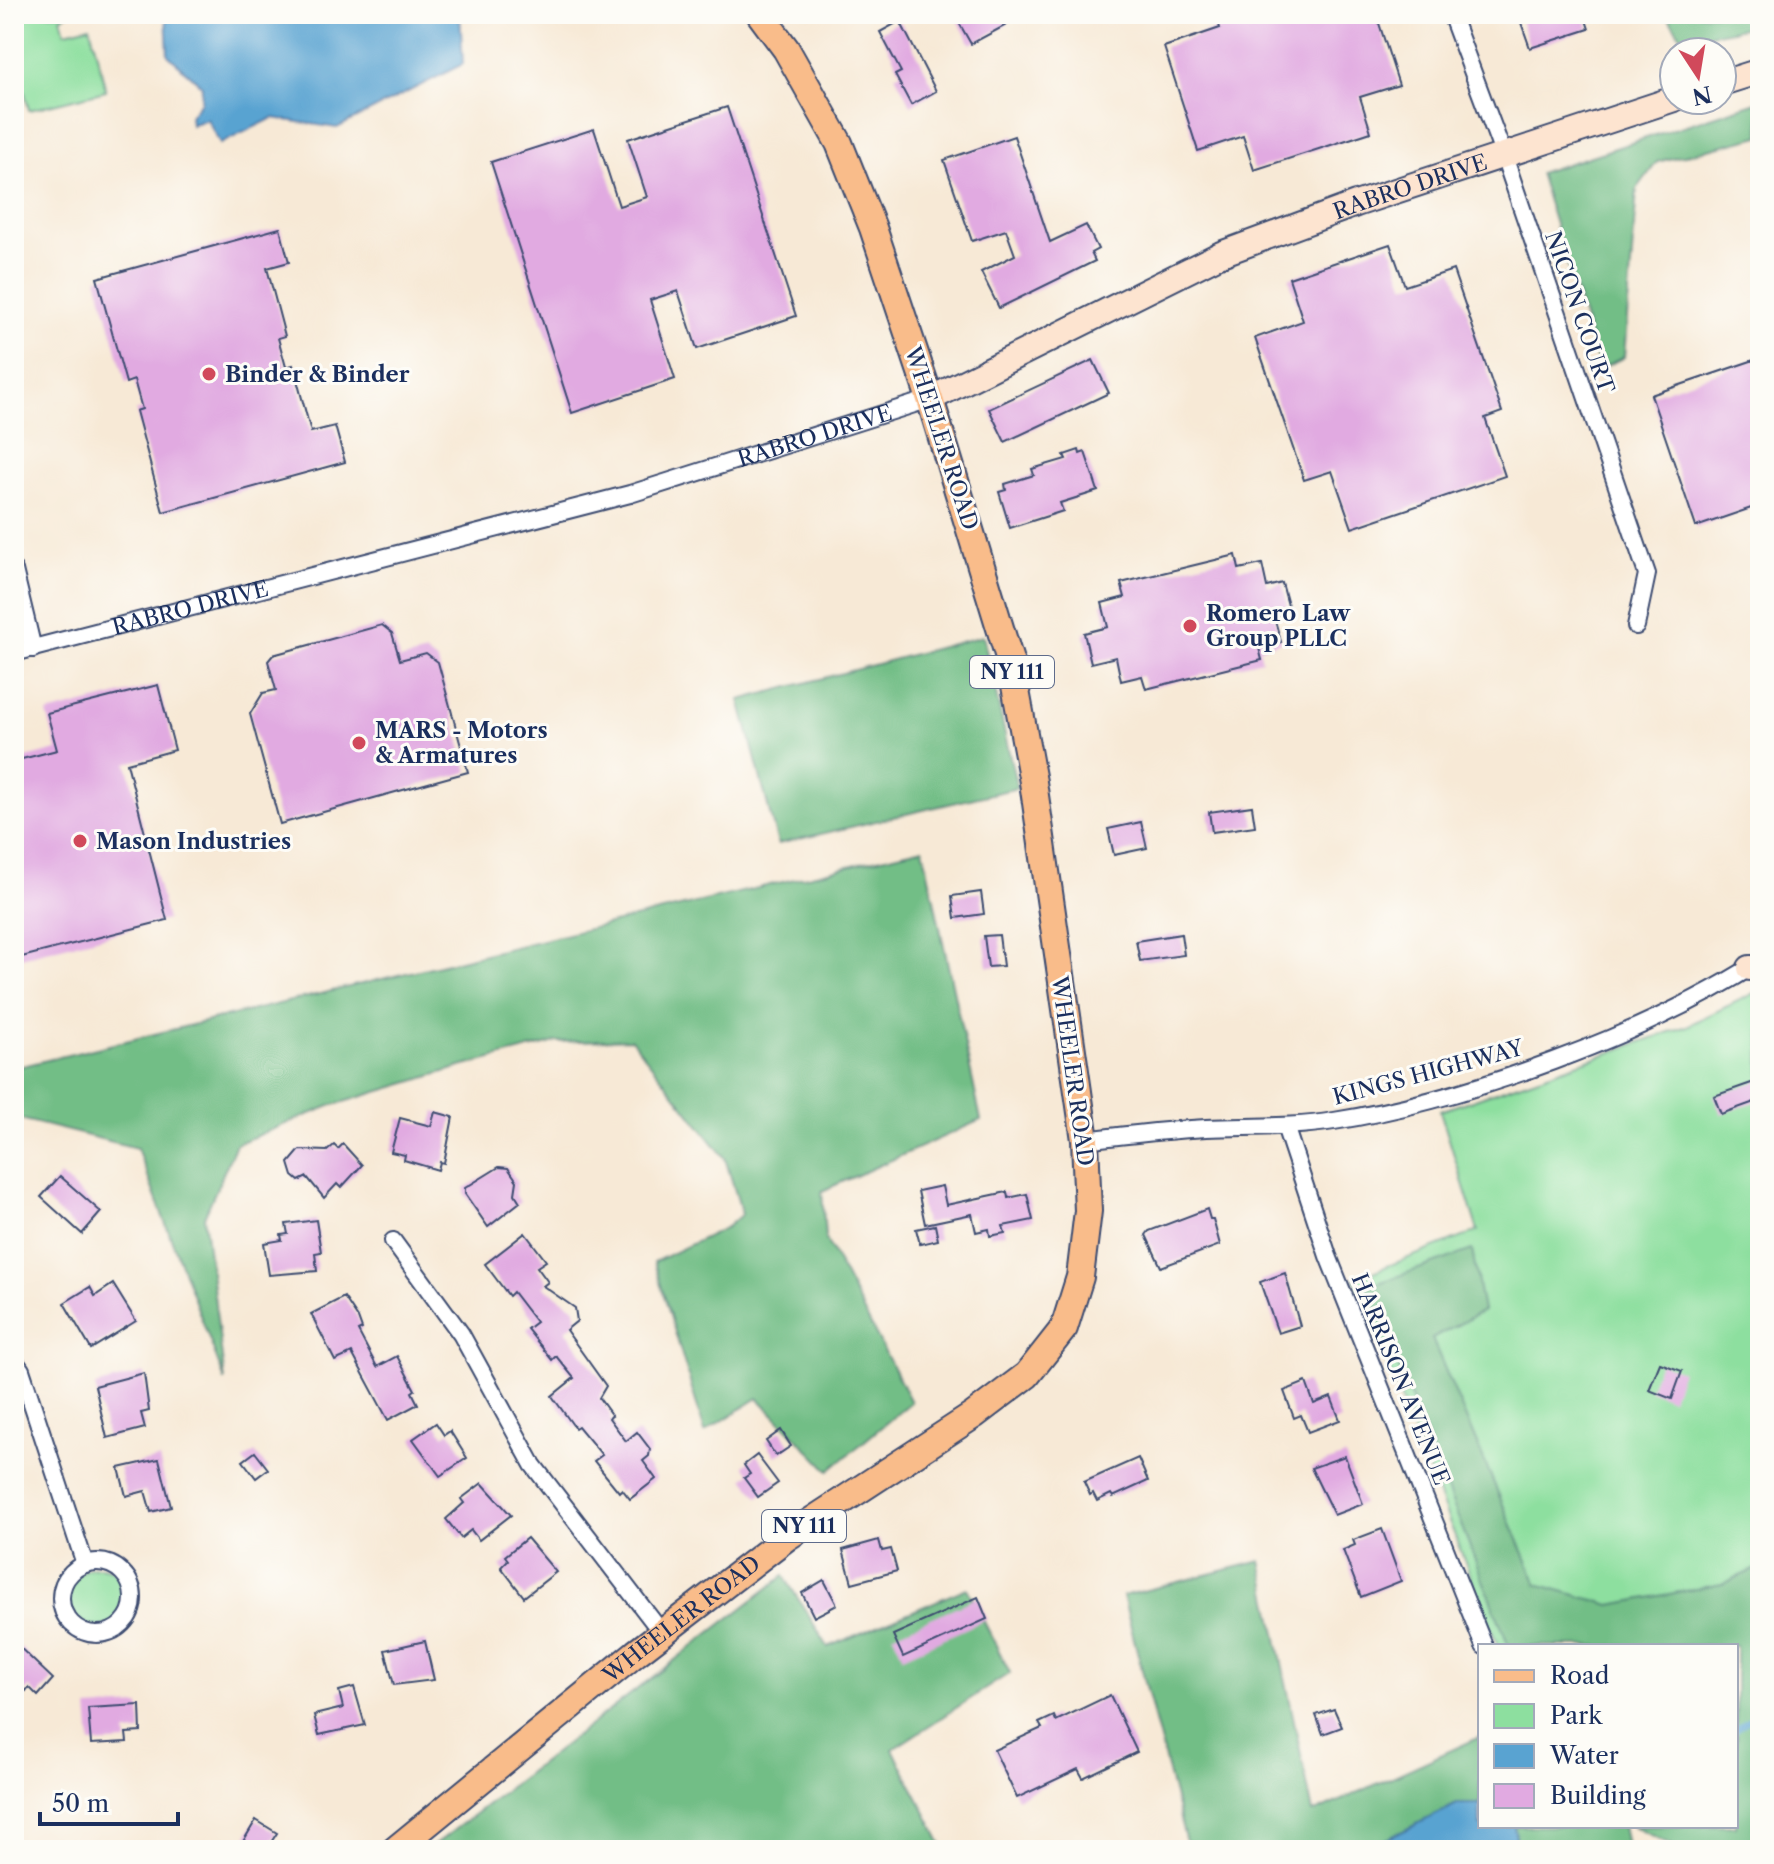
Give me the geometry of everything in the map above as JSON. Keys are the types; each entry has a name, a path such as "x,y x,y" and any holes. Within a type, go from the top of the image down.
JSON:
{"main road":[{"name":"WHEELER ROAD","path":"395,1850 662,1633 787,1537 974,1415 1027,1375 1064,1328 1080,1277 1088,1211 1085,1140 1035,797 1011,664 930,399 873,228 839,143 786,49 760,14"},
{"path":"1738,78 1760,71"},
{"name":"RABRO DRIVE","path":"930,399 1221,254 1356,204 1658,104"}],"street":[{"name":"NICON COURT","path":"1451,14 1504,156 1647,574 1636,626"},
{"name":"RABRO DRIVE","path":"14,653 630,494 930,399"},
{"path":"14,570 33,649"},
{"name":"KINGS HIGHWAY","path":"1085,1140 1205,1128 1285,1126 1369,1114 1491,1081 1684,1004 1757,966"},
{"name":"HARRISON AVENUE","path":"1285,1126 1328,1256 1483,1644"},
{"path":"393,1241 455,1325 533,1465 662,1633"},
{"path":"14,1360 21,1370 85,1564"},
{"path":"107,1563 126,1575 131,1585 132,1607 120,1626 109,1631 85,1631 66,1615 62,1591 74,1570 85,1564 107,1563"}],"green space":[{"path":"14,14 68,14 61,18 65,32 90,26 106,91 29,110 14,48 24,42 20,28 14,30"},
{"path":"1666,14 1760,14 1760,25 1700,36 1681,36"},
{"path":"1760,101 1760,136 1657,162 1637,189 1624,357 1600,369 1539,173 1714,116 1738,116 1738,108"},
{"path":"983,636 1017,788 778,844 740,700"},
{"path":"923,848 981,1120 822,1191 825,1238 911,1402 829,1471 758,1398 705,1432 654,1262 727,1227 742,1214 725,1158 631,1039 556,1042 461,1067 330,1106 236,1144 204,1217 225,1381 137,1148 20,1119 14,1104 14,1068"},
{"path":"1760,990 1760,1623 1716,1644 1497,1644 1354,1279 1478,1231 1440,1111 1687,1026"},
{"path":"1472,1250 1483,1311 1432,1339 1537,1584 1611,1605 1722,1584 1760,1567 1760,1838 1708,1850 1682,1850 1636,1828 1738,1828 1738,1644 1508,1644 1367,1287"},
{"path":"1261,1561 1313,1813 1478,1738 1478,1804 1457,1804 1365,1850 1188,1850 1123,1596"},
{"path":"98,1567 109,1569 119,1576 126,1586 126,1608 119,1618 109,1625 98,1627 87,1625 77,1618 70,1608 68,1597 70,1586 77,1576 87,1569"},
{"path":"784,1576 828,1647 967,1588 1010,1673 893,1749 945,1850 428,1850"},
{"path":"1514,1828 1623,1828 1628,1850 1518,1850"}],"water":[{"path":"166,14 460,14 463,64 337,128 273,118 220,144 207,119 191,125 190,116 201,102 202,86 168,55"},
{"path":"1457,1804 1478,1804 1478,1828 1514,1828 1518,1850 1365,1850"}],"building":[{"path":"954,14 1002,14 1008,24 971,44"},
{"path":"1216,14 1376,14 1399,85 1360,97 1371,132 1254,170 1243,136 1198,151 1164,47 1220,28"},
{"path":"1518,14 1584,14 1589,29 1530,48"},
{"path":"900,21 936,91 911,105 895,75 901,72 880,32"},
{"path":"727,107 796,316 697,349 678,291 650,300 675,379 572,413 491,162 594,129 619,206 647,197 628,139"},
{"path":"1014,136 1050,242 1086,225 1098,249 1091,253 1095,261 999,308 981,272 1015,255 1006,230 972,241 944,160"},
{"name":"Binder & Binder","path":"280,228 289,262 267,268 285,336 278,338 286,367 293,365 311,432 335,426 345,462 163,512 136,411 142,409 134,380 126,383 97,278"},
{"path":"1390,244 1405,286 1453,270 1502,412 1485,418 1505,476 1352,528 1332,471 1304,480 1255,338 1303,321 1289,278"},
{"path":"1760,358 1760,505 1696,527 1651,395"},
{"path":"1093,360 1109,393 1005,442 989,409"},
{"path":"1079,450 1080,454 1085,452 1098,491 1060,503 1063,511 1010,528 999,492 1006,490 1005,484 1034,475 1032,469 1066,459 1064,455"},
{"path":"1236,555 1239,569 1262,564 1267,587 1282,583 1290,613 1274,617 1281,642 1259,648 1262,660 1146,689 1142,676 1121,681 1116,657 1091,663 1084,633 1108,627 1102,603 1125,597 1121,583"},
{"name":"MARS - Motors & Armatures","path":"382,625 392,633 400,660 426,653 438,662 468,772 280,824 250,714 263,693 276,690 268,661 273,655"},
{"name":"Mason Industries","path":"158,685 175,750 127,763 167,920 14,959 14,761 57,750 47,713"},
{"path":"1252,806 1255,826 1212,832 1209,812"},
{"path":"1141,822 1147,848 1114,855 1108,829"},
{"path":"981,892 984,914 955,918 952,896"},
{"path":"1181,934 1184,955 1140,961 1136,941"},
{"path":"999,935 1003,966 988,967 984,936"},
{"path":"1760,1080 1760,1100 1721,1114 1714,1096"},
{"path":"435,1112 453,1117 444,1163 440,1162 438,1170 404,1160 405,1155 391,1152 400,1118 431,1126"},
{"path":"343,1144 362,1165 341,1188 337,1184 324,1198 307,1177 299,1181 293,1176 289,1163 300,1150 327,1151 334,1145 338,1149"},
{"path":"499,1167 508,1168 517,1181 515,1194 520,1202 488,1227 465,1194 465,1188"},
{"path":"60,1176 101,1212 82,1234 41,1197"},
{"path":"942,1186 946,1205 1007,1192 1008,1198 1027,1194 1033,1220 1003,1226 1005,1233 990,1236 989,1229 976,1232 972,1214 925,1224 918,1191"},
{"path":"1207,1209 1220,1245 1161,1267 1146,1235 1149,1231"},
{"path":"316,1220 321,1252 315,1253 317,1271 269,1275 264,1243 282,1240 281,1235 288,1234 286,1224"},
{"path":"935,1225 938,1240 920,1244 916,1229"},
{"path":"525,1233 546,1261 537,1267 548,1282 543,1286 575,1308 577,1321 566,1330 606,1386 599,1398 612,1416 609,1418 626,1441 637,1432 650,1449 649,1456 643,1461 656,1479 630,1499 622,1489 619,1492 594,1461 602,1455 578,1426 575,1428 552,1396 574,1378 556,1356 552,1360 527,1329 536,1322 513,1292 509,1296 485,1264"},
{"path":"1285,1273 1300,1326 1278,1333 1260,1282"},
{"path":"113,1284 136,1321 91,1349 64,1303 90,1287 95,1296"},
{"path":"344,1297 358,1318 362,1329 358,1331 377,1367 397,1356 415,1390 412,1392 418,1404 388,1420 352,1353 335,1361 311,1314"},
{"path":"1660,1363 1682,1371 1672,1399 1649,1390"},
{"path":"144,1373 149,1411 141,1413 145,1428 107,1438 95,1386"},
{"path":"1306,1382 1314,1404 1331,1397 1340,1420 1308,1432 1301,1415 1294,1418 1284,1391"},
{"path":"436,1423 444,1435 450,1431 467,1458 440,1476 413,1439"},
{"path":"781,1430 791,1446 776,1456 766,1441"},
{"path":"255,1452 268,1469 256,1478 243,1461"},
{"path":"757,1455 778,1483 758,1497 744,1478 750,1474 744,1465"},
{"path":"1345,1456 1363,1504 1334,1515 1311,1468"},
{"path":"1138,1458 1148,1481 1097,1501 1093,1493 1090,1495 1084,1482"},
{"path":"159,1459 171,1507 151,1512 145,1491 126,1496 119,1468"},
{"path":"482,1483 511,1515 479,1540 471,1530 461,1538 446,1519 464,1503 461,1499"},
{"path":"1382,1529 1401,1581 1361,1597 1343,1550 1355,1545 1353,1540"},
{"path":"527,1538 556,1572 524,1597 501,1567 508,1560 505,1556"},
{"path":"879,1540 882,1551 891,1549 897,1571 852,1583 843,1550"},
{"path":"824,1580 837,1605 814,1617 802,1593"},
{"path":"978,1597 987,1619 903,1657 893,1635"},
{"path":"425,1641 434,1680 394,1685 385,1650"},
{"path":"14,1642 53,1679 38,1696 29,1687 26,1691 14,1680"},
{"path":"354,1687 365,1725 319,1735 314,1715 343,1708 339,1691"},
{"path":"1110,1695 1137,1752 1083,1778 1078,1769 1017,1798 994,1750 1042,1728 1039,1723 1054,1716 1056,1721"},
{"path":"140,1705 141,1732 126,1733 127,1742 91,1744 88,1708"},
{"path":"1334,1709 1342,1727 1323,1734 1316,1715"},
{"path":"256,1820 277,1833 266,1850 238,1850"}],"waterway":[{"path":"1738,1728 1760,1712"}],"place":[{"name":"Binder & Binder","path":"209,374"},
{"name":"Romero Law Group PLLC","path":"1190,626"},
{"name":"MARS - Motors & Armatures","path":"359,743"},
{"name":"Mason Industries","path":"80,841"}]}
